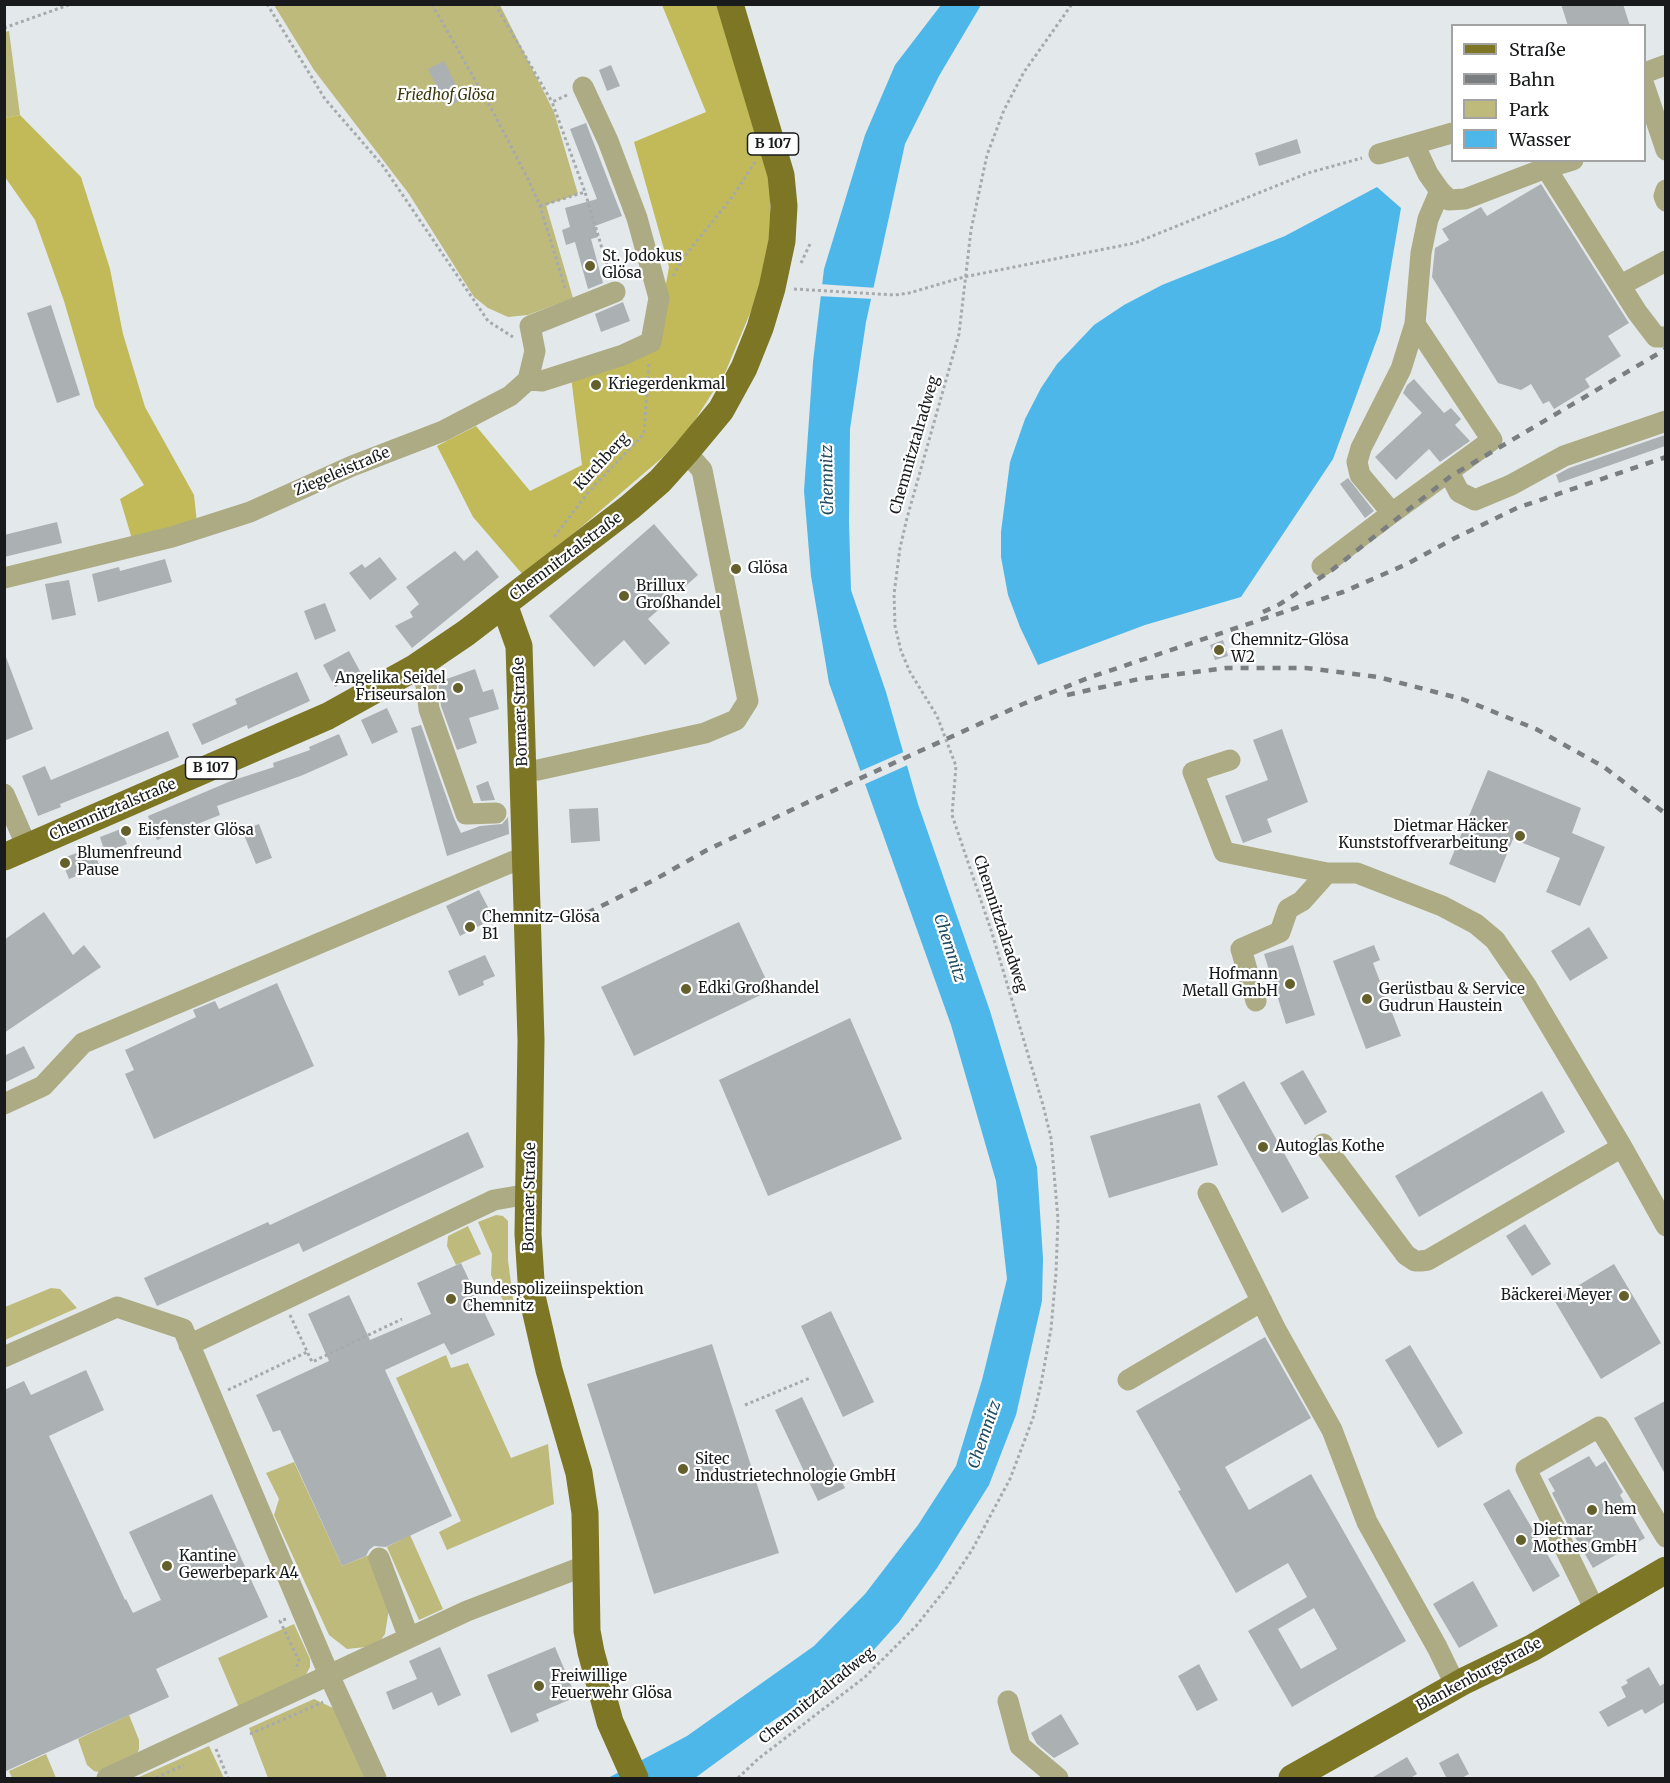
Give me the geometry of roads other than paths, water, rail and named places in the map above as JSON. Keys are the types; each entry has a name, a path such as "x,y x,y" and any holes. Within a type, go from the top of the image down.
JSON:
{"main road":[{"name":"Chemnitztalstraße","path":"16,852 328,716 416,667 504,604 630,507 660,481 686,452 721,410 744,368 760,328 772,288 782,241 784,206 781,175 730,4"},
{"name":"Bornaer Straße","path":"504,604 519,646 531,1040 529,1267 532,1296 549,1370 579,1473 585,1513 587,1620 591,1652 603,1702 635,1779"},
{"name":"Blankenburgstraße","path":"1292,1779 1456,1686 1532,1648 1665,1570"}],"street":[{"path":"1646,72 1665,66"},
{"path":"583,87 608,141 637,218 659,298 651,342 623,355 543,381 528,380 535,351 530,326 615,292"},
{"path":"1646,94 1657,142"},
{"path":"1379,154 1451,133"},
{"path":"1414,144 1428,174 1440,191 1449,200 1457,201 1566,162"},
{"path":"1546,168 1637,312 1656,337 1665,337"},
{"path":"1665,190 1665,201"},
{"path":"1392,513 1360,475 1357,462 1361,448 1401,369 1415,324 1421,253 1428,219 1440,191"},
{"path":"1621,285 1665,261"},
{"path":"1322,566 1492,440 1415,324"},
{"name":"Ziegeleistraße","path":"4,578 172,537 250,512 352,466 443,431 510,396 528,380"},
{"path":"1449,472 1459,492 1475,500 1564,456 1665,421"},
{"path":"524,770 538,770 705,733 736,720 748,701 702,470 686,452"},
{"path":"416,667 426,684 429,709 466,814 496,813"},
{"path":"1230,760 1193,772 1224,852 1327,873 1357,873 1411,892 1442,906 1476,924 1495,940 1527,987 1665,1226"},
{"path":"4,794 16,852"},
{"path":"4,1104 43,1086 83,1043 526,856"},
{"path":"1256,1001 1241,950 1280,932 1288,909 1302,901 1327,873"},
{"path":"1323,1144 1406,1255 1415,1261 1428,1260 1622,1148"},
{"path":"1208,1192 1262,1301 1332,1431 1367,1522 1437,1647 1456,1686"},
{"path":"189,1345 494,1200 529,1194"},
{"path":"1128,1380 1262,1301"},
{"path":"4,1357 117,1307 183,1329 338,1696 376,1779"},
{"path":"1595,1610 1526,1469 1599,1427 1665,1537"},
{"path":"379,1558 409,1638"},
{"path":"107,1779 467,1611 587,1565"},
{"path":"1008,1701 1020,1746 1058,1779"}],"water":[{"name":"Chemnitz","path":"941,5 981,5 939,76 905,144 866,322 850,429 851,590 886,692 918,804 990,1011 1037,1167 1043,1258 1042,1301 1016,1415 989,1485 937,1568 899,1622 861,1664 774,1720 695,1778 608,1778 687,1736 814,1646 865,1594 918,1525 956,1466 982,1380 1007,1279 996,1181 951,1025 829,683 811,576 804,491 813,362 824,269 865,135 895,65"},
{"path":"1377,187 1401,208 1380,331 1333,459 1241,597 1145,625 1038,665 1008,595 1001,557 1001,532 1010,462 1025,419 1057,364 1094,325 1124,305 1162,285 1285,236"}],"railway":[{"path":"1263,612 1280,604 1332,570 1451,476 1666,349"},
{"path":"587,913 654,880 707,850 1023,704 1088,678 1343,592 1407,564 1517,508 1666,457"},
{"path":"1067,695 1139,679 1226,668 1306,668 1378,677 1462,699 1536,729 1604,767 1666,814"}],"place":[{"name":"St. Jodokus Glösa","path":"590,266"},
{"name":"Kriegerdenkmal","path":"596,385"},
{"name":"Glösa","path":"736,569"},
{"name":"Brillux Großhandel","path":"624,596"},
{"name":"Chemnitz-Glösa W2","path":"1219,650"},
{"name":"Angelika Seidel Friseursalon","path":"458,688"},
{"name":"Eisfenster Glösa","path":"126,831"},
{"name":"Dietmar Häcker Kunststoffverarbeitung","path":"1520,836"},
{"name":"Blumenfreund Pause","path":"65,863"},
{"name":"Chemnitz-Glösa B1","path":"470,927"},
{"name":"Hofmann Metall GmbH","path":"1290,984"},
{"name":"Edki Großhandel","path":"686,989"},
{"name":"Gerüstbau & Service Gudrun Haustein","path":"1367,999"},
{"name":"Autoglas Kothe","path":"1263,1147"},
{"name":"Bäckerei Meyer","path":"1624,1296"},
{"name":"Bundespolizeiinspektion Chemnitz","path":"451,1299"},
{"name":"Sitec Industrietechnologie GmbH","path":"683,1469"},
{"name":"hem","path":"1592,1510"},
{"name":"Dietmar Mothes GmbH","path":"1521,1540"},
{"name":"Kantine Gewerbepark A4","path":"167,1566"},
{"name":"Freiwillige Feuerwehr Glösa","path":"539,1686"}],"park label":[{"name":"Friedhof Glösa","path":"446,96"}]}
